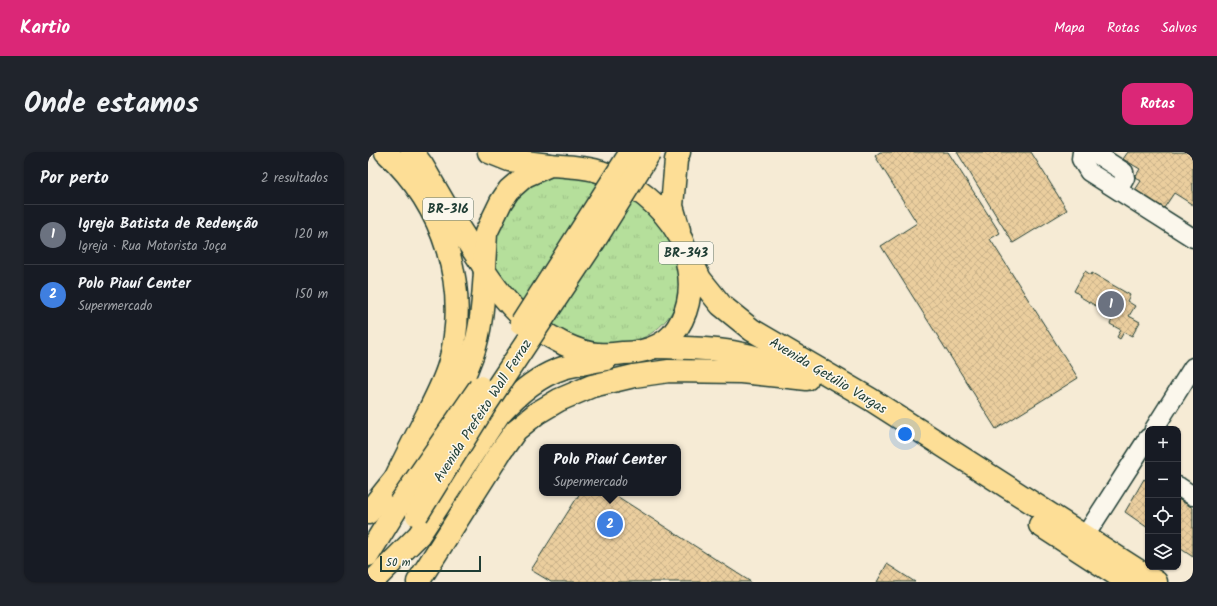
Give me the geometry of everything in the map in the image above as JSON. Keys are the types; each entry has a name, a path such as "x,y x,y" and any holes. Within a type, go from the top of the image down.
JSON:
{"main road":[{"path":"386,152 420,190 433,213 443,236 450,258 455,282 456,311 454,336 449,365 435,399 396,477"},
{"name":"BR-316","path":"412,152 422,165 485,270"},
{"path":"489,152 509,160 552,166 579,152"},
{"path":"588,235 631,152"},
{"path":"588,235 650,152"},
{"path":"679,152 676,160 672,206 682,242"},
{"name":"BR-343","path":"368,513 427,439 457,392 473,352 478,334 484,292 486,233 501,202 509,190 525,176 552,166 601,171 625,182 649,199 663,214 682,242 691,281 690,294 679,324 671,336 655,347 564,368 546,375 512,399 495,420 419,535 374,580"},
{"name":"Avenida Prefeito Wall Ferraz","path":"374,580 409,509 498,362 588,235"},
{"name":"Avenida Getúlio Vargas","path":"682,242 700,279 709,292 721,305 752,330 870,399 1156,582"},
{"name":"BR-343","path":"485,270 501,296 517,312 552,338 576,349 597,354 631,353"},
{"name":"Avenida Getúlio Vargas","path":"655,347 698,348 737,352 779,364 810,379 872,414 1128,582"},
{"path":"418,582 499,454 516,430 538,413 559,400 592,386 634,376 669,371 741,372 810,379"},
{"name":"Avenida Prefeito Wall Ferraz","path":"368,555 409,509"}],"street":[{"path":"1082,152 1081,159 1089,172 1193,238"},
{"path":"1093,152 1124,172 1125,178 1118,190"},
{"path":"1157,426 1187,390 1193,367"},
{"path":"1085,536 1141,464 1145,449"},
{"path":"1181,488 1193,496"}],"green space":[{"path":"552,177 568,177 598,181 610,185 627,195 650,215 671,245 679,268 680,292 675,306 667,319 655,331 645,337 629,342 603,344 586,342 571,336 540,318 526,307 504,282 497,270 494,252 495,242 505,213 516,197 539,181"}],"building":[{"path":"880,152 948,152 1000,233 990,239 1078,378 996,429 881,246 917,223 875,156"},
{"path":"957,152 1031,152 1067,210 1013,243"},
{"path":"1128,152 1193,152 1193,205 1174,193 1164,208 1135,190 1141,181 1135,177 1140,169 1123,159"},
{"path":"1085,271 1091,275 1092,273 1130,295 1127,301 1135,306 1129,316 1140,322 1132,336 1124,332 1120,339 1117,337 1121,330 1110,324 1112,320 1106,316 1108,313 1079,296 1080,295 1074,291"},
{"path":"1144,479 1145,480 1145,526 1125,512"},
{"path":"578,496 617,496 751,582 551,582 531,570"},
{"path":"1181,501 1193,508 1193,557 1181,549"},
{"path":"887,564 915,582 877,582"}],"place":[{"name":"Igreja Batista de Redenção","path":"1111,304"},
{"name":"Polo Piauí Center","path":"610,524"}]}
